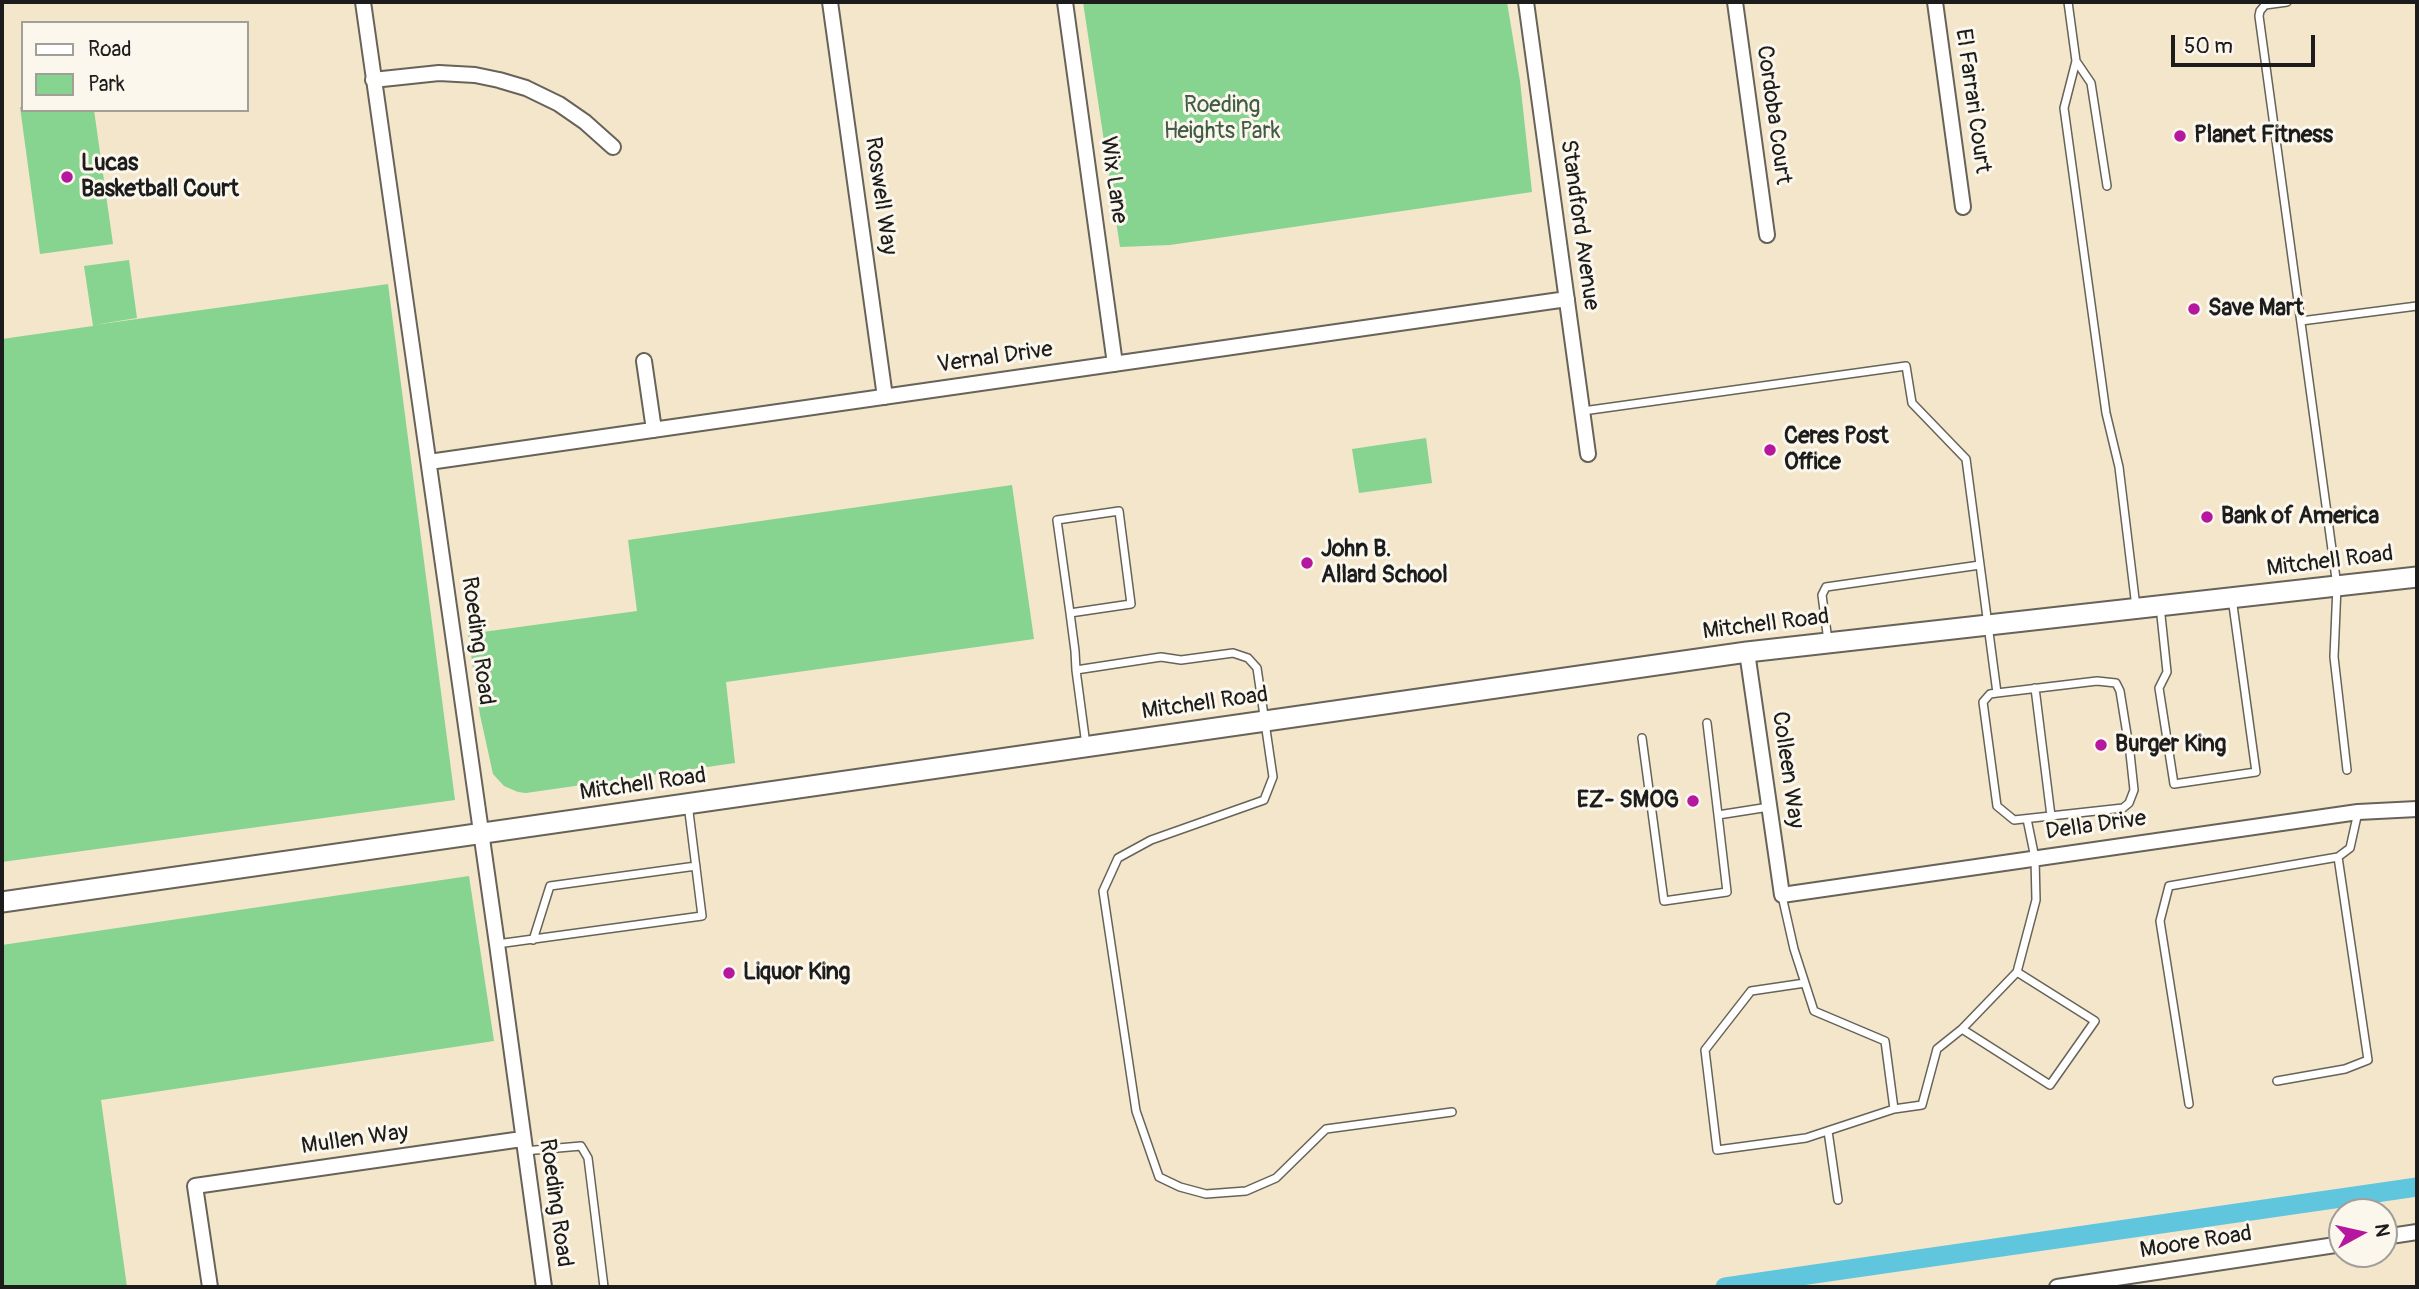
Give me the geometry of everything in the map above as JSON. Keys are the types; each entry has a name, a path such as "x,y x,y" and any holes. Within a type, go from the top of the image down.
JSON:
{"street":[{"name":"Roeding Road","path":"363,2 498,944 544,1287"},
{"name":"Roswell Way","path":"830,2 885,397"},
{"name":"Wix Lane","path":"1065,2 1115,364"},
{"name":"Standford Avenue","path":"1525,2 1588,454"},
{"name":"Cordoba Court","path":"1735,2 1766,235"},
{"name":"El Farrari Court","path":"1935,2 1963,207"},
{"path":"373,80 439,73 475,75 499,80 526,88 559,104 586,122 613,147"},
{"name":"Vernal Drive","path":"429,462 1567,299"},
{"path":"644,361 654,430"},
{"name":"Mitchell Road","path":"2,902 1746,652 2417,577"},
{"name":"Colleen Way","path":"1746,652 1782,895"},
{"name":"Della Drive","path":"1782,895 2358,812 2417,809"},
{"name":"Mullen Way","path":"210,1287 195,1186 523,1145"},
{"path":"2398,1235 2417,1232"},
{"name":"Moore Road","path":"2057,1287 2328,1246"}],"lane":[{"path":"2068,2 2076,61 2064,108 2106,412 2119,467 2136,608"},
{"path":"2287,2 2265,5 2259,13 2337,586 2334,657 2347,770"},
{"path":"2076,61 2091,83 2107,186"},
{"path":"2301,321 2417,306"},
{"path":"1582,411 1906,366 1912,403 1966,459 1997,693"},
{"path":"1070,613 1131,604 1119,512 1057,520 1086,745"},
{"path":"1829,642 1822,595 1826,587 1980,565"},
{"path":"2160,606 2167,672 2159,688 2174,784 2256,772 2232,598"},
{"path":"1076,670 1161,657 1181,660 1237,653 1248,658 1256,668 1265,720 1273,777 1264,800 1151,840 1118,858 1103,891 1136,1111 1159,1177 1206,1194 1246,1191 1276,1178 1326,1129 1452,1112"},
{"path":"2097,681 2116,683 2120,691 2130,753 2134,790 2129,803 2123,808 2014,820 1997,806 1983,702 1990,694 1997,693 2097,681"},
{"path":"2035,688 2051,816"},
{"path":"1642,737 1664,901 1727,892 1707,723"},
{"path":"498,944 702,916 688,803"},
{"path":"1718,815 1769,807"},
{"path":"2189,1104 2160,922 2169,886 2339,858 2350,848 2358,812"},
{"path":"1805,983 1751,990 1705,1050 1717,1150 1806,1138 1894,1109 1922,1105 1937,1049 1962,1029 2017,972 2036,900 2035,858 2027,819"},
{"path":"2277,1081 2345,1069 2368,1060 2339,858"},
{"path":"533,940 550,887 696,866"},
{"path":"1782,895 1794,949 1814,1011 1885,1041 1894,1109"},
{"path":"1962,1029 2050,1085 2095,1021 2017,972"},
{"path":"1828,1131 1838,1200"},
{"path":"523,1145 581,1146 587,1158 604,1287"}],"green space":[{"name":"Roeding Heights Park","path":"1083,2 1507,2 1520,81 1532,192 1170,245 1120,247"},
{"name":"Lucas Basketball Court","path":"20,107 21,112 94,112 113,244 40,254"},
{"path":"129,260 137,318 94,325 388,284 455,800 2,862 2,339 93,326 84,266"},
{"path":"1426,438 1432,483 1359,493 1352,449"},
{"path":"1012,485 1034,639 726,682 735,763 526,793 504,786 493,774 480,715 468,634 637,611 628,540"},
{"path":"469,876 494,1041 101,1100 127,1287 2,1287 2,945"}],"waterway":[{"path":"1725,1287 2417,1187"}],"place":[{"name":"Planet Fitness","path":"2180,136"},
{"name":"Lucas Basketball Court","path":"67,177"},
{"name":"Save Mart","path":"2194,309"},
{"name":"Ceres Post Office","path":"1770,450"},
{"name":"Bank of America","path":"2207,517"},
{"name":"John B. Allard School","path":"1307,563"},
{"name":"Burger King","path":"2101,745"},
{"name":"EZ- SMOG","path":"1693,801"},
{"name":"Liquor King","path":"729,973"}]}
